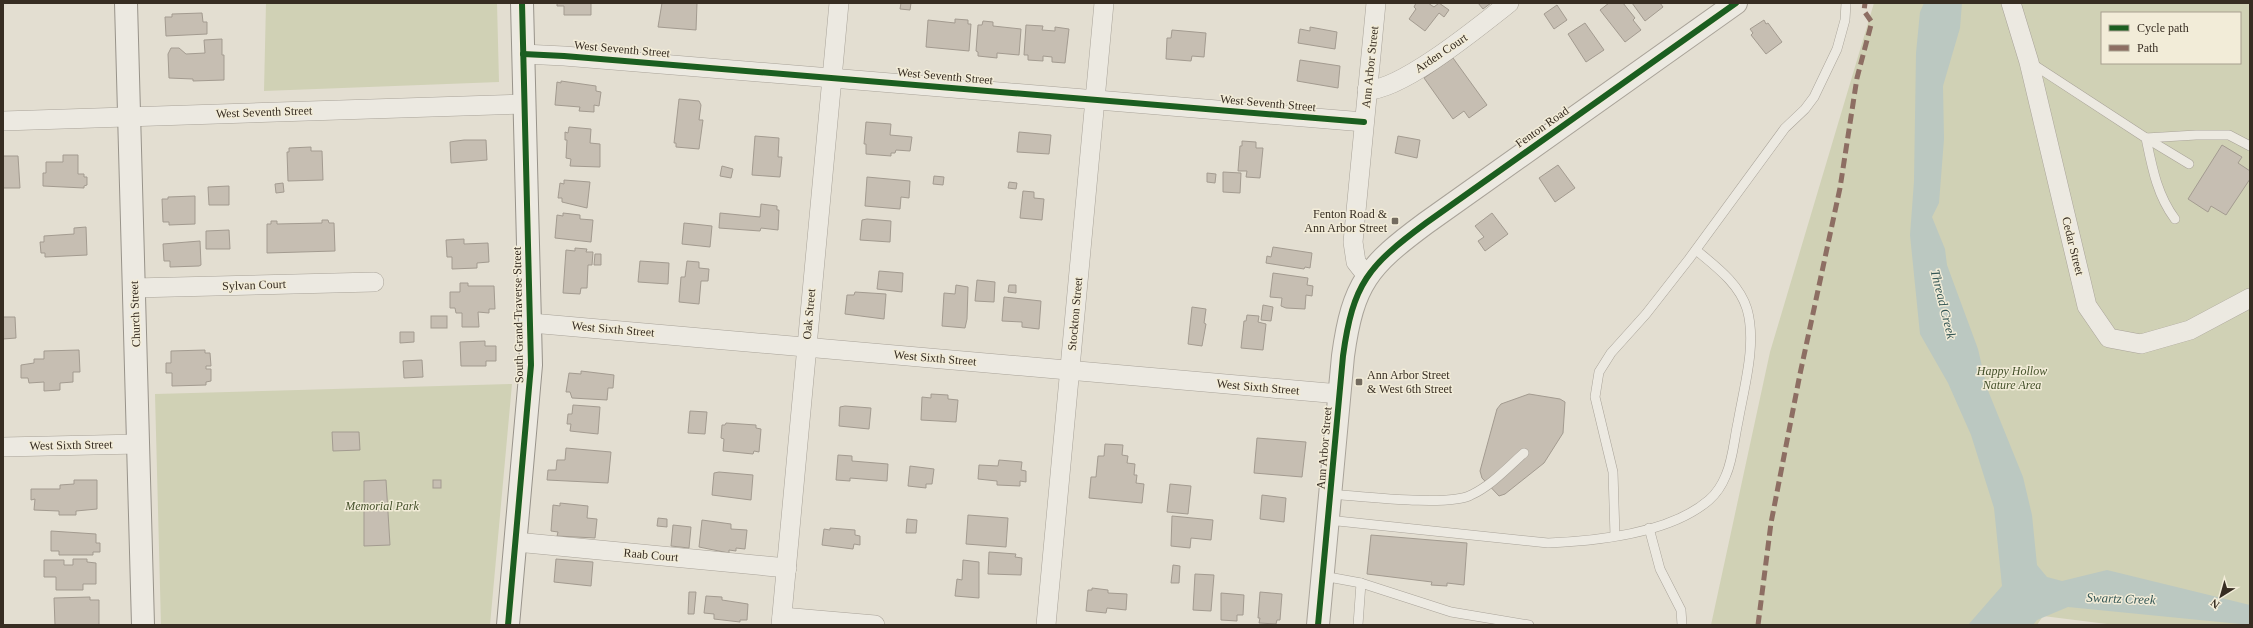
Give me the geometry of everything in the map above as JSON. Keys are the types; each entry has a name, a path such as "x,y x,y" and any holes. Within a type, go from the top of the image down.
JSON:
{"main road":[{"name":"Church Street","path":"126,3 143,625"},
{"name":"South Grand Traverse Street","path":"508,625 530,386 531,323 522,3"},
{"name":"Fenton Road","path":"1367,276 1388,254 1426,223 1736,3"},
{"name":"Ann Arbor Street","path":"1321,625 1323,576 1330,494 1349,321 1359,291 1367,276"}],"street":[{"name":"Oak Street","path":"782,621 806,347 839,3"},
{"name":"Stockton Street","path":"1046,625 1104,3"},
{"name":"Ann Arbor Street","path":"1367,276 1356,262 1353,250 1376,3"},
{"name":"Arden Court","path":"1367,90 1382,88 1409,74 1458,42 1509,3"},
{"name":"Cedar Street","path":"2011,3 2029,62 2087,306 2109,338 2141,344 2190,330 2250,298"},
{"name":"West Seventh Street","path":"523,54 1364,122"},
{"name":"West Seventh Street","path":"3,121 524,104"},
{"name":"Sylvan Court","path":"134,288 374,282"},
{"name":"West Sixth Street","path":"531,323 1340,394"},
{"name":"West Sixth Street","path":"3,447 139,444"},
{"name":"Raab Court","path":"516,542 787,568"},
{"path":"782,621 875,625"}],"lane":[{"path":"1615,536 1613,472 1596,407 1596,381 1611,353 1646,314 1696,250 1785,128 1805,109 1814,97 1838,49 1845,20 1846,3"},
{"path":"2029,62 2188,164"},
{"path":"2146,138 2228,135 2250,146"},
{"path":"2146,138 2155,180 2165,206 2175,219"},
{"path":"1328,520 1548,543 1591,540 1649,528 1682,516 1707,501 1722,484 1730,462 1747,367 1750,331 1746,308 1727,277 1696,250"},
{"path":"1330,494 1434,500 1461,499 1479,491 1524,453"},
{"path":"1649,528 1660,569 1681,610 1682,625"},
{"path":"1323,576 1361,583 1451,612 1529,625"},
{"path":"1358,625 1361,583"}],"green space":[{"path":"266,3 497,3 499,82 264,91"},
{"name":"Happy Hollow Nature Area","path":"1874,3 2250,3 2250,625 2115,625 2043,616 2037,625 1711,625 1770,352"},
{"name":"Memorial Park","path":"512,384 490,625 161,625 155,394"}],"water":[{"path":"1924,3 1962,3 1960,28 1943,86 1944,139 1939,203 1932,217 1945,249 1947,265 1978,349 1987,388 2023,477 2032,515 2037,565 2047,577 2062,581 2107,570 2250,605 2250,625 2068,607 2037,620 2033,625 1968,625 2002,586 1994,508 1971,435 1948,383 1920,334 1910,235 1914,181 1916,53 1920,12"}],"building":[{"path":"557,3 591,3 591,15 564,15 564,6 557,6"},
{"path":"662,3 697,3 696,30 658,27"},
{"path":"901,3 911,3 910,10 900,9"},
{"path":"1416,3 1428,3 1434,7 1439,3 1449,10 1444,17 1439,13 1425,31 1409,19 1416,9 1414,7"},
{"path":"1478,3 1491,3 1483,9"},
{"path":"1609,3 1623,3 1635,18 1633,20 1641,30 1625,42 1600,10"},
{"path":"1632,3 1660,3 1663,7 1645,21"},
{"path":"1557,5 1567,20 1554,29 1544,14"},
{"path":"202,13 203,22 207,22 207,34 166,36 165,17 172,17 172,14"},
{"path":"955,19 968,20 968,24 971,24 969,51 926,47 928,20 955,23"},
{"path":"1764,20 1782,42 1766,54 1751,35 1753,33 1750,29"},
{"path":"983,21 993,22 993,26 1021,29 1019,55 997,53 997,58 978,56 978,52 976,51 978,25 982,25"},
{"path":"1585,23 1604,50 1586,62 1568,34"},
{"path":"1026,25 1043,26 1042,30 1055,31 1055,27 1069,29 1065,63 1052,62 1052,57 1043,56 1043,61 1028,60 1028,55 1024,55"},
{"path":"1310,27 1337,32 1335,49 1298,43 1300,29 1310,31"},
{"path":"1172,30 1206,33 1204,57 1192,56 1191,61 1166,59 1167,38 1171,38"},
{"path":"222,39 222,55 224,55 224,80 193,81 193,79 169,78 168,54 171,48 179,48 186,54 205,53 204,40"},
{"path":"1453,58 1487,105 1469,118 1464,111 1453,119 1424,78"},
{"path":"1300,60 1340,66 1338,88 1297,81"},
{"path":"561,81 596,86 596,91 601,92 599,106 594,105 594,112 579,111 580,107 555,105 557,82 561,83"},
{"path":"679,99 699,101 701,105 699,120 703,120 699,149 676,147 676,143 674,143"},
{"path":"866,122 891,124 890,135 912,137 910,151 896,150 895,153 891,153 891,156 866,154 866,144 864,144"},
{"path":"569,127 591,129 590,143 600,144 600,167 570,166 571,159 566,158 567,140 565,140 565,132 568,133"},
{"path":"1019,132 1051,135 1049,154 1017,152"},
{"path":"755,136 779,138 778,157 782,157 780,177 752,175"},
{"path":"1398,136 1420,140 1417,158 1395,153"},
{"path":"464,140 486,140 487,160 451,163 450,142"},
{"path":"1242,141 1256,142 1256,148 1263,148 1260,178 1246,177 1247,171 1238,171 1240,146 1242,146"},
{"path":"2222,145 2242,157 2238,163 2250,171 2250,179 2226,215 2211,206 2208,212 2188,199"},
{"path":"311,147 311,151 322,151 323,180 288,181 287,152 289,152 289,148"},
{"path":"63,155 78,155 78,174 84,174 84,177 87,177 87,185 84,186 84,188 43,186 43,173 46,173 46,162 63,162"},
{"path":"3,156 18,156 20,188 3,188"},
{"path":"1558,165 1575,188 1555,202 1539,178"},
{"path":"722,166 733,169 731,178 720,176"},
{"path":"1223,172 1241,173 1240,193 1223,192"},
{"path":"1207,173 1216,174 1215,183 1207,182"},
{"path":"934,176 944,177 943,185 933,184"},
{"path":"867,177 910,181 909,198 901,197 900,209 865,206"},
{"path":"564,180 590,182 587,208 562,202 562,198 558,198 560,183 564,184"},
{"path":"1009,182 1017,183 1016,189 1008,188"},
{"path":"283,183 284,192 276,193 275,184"},
{"path":"229,186 229,205 209,205 208,187"},
{"path":"1023,191 1034,192 1034,198 1044,199 1042,220 1020,218"},
{"path":"195,196 195,224 169,225 169,222 163,222 162,199 168,199 168,197"},
{"path":"761,204 777,206 777,210 779,210 778,230 761,228 760,231 719,228 720,213 760,217"},
{"path":"563,213 580,215 580,219 593,220 591,242 555,238 557,215 563,216"},
{"path":"1492,213 1508,234 1485,251 1478,241 1484,237 1475,226"},
{"path":"322,220 328,220 329,223 334,223 335,251 267,253 267,224 271,224 271,221 277,221 277,224 322,223"},
{"path":"862,220 891,221 890,242 860,240"},
{"path":"684,223 712,226 710,247 682,244"},
{"path":"86,227 87,255 45,257 45,253 41,253 40,242 44,242 44,236 74,234 74,228"},
{"path":"229,230 230,249 206,249 206,231"},
{"path":"464,239 464,244 488,243 489,262 477,263 477,268 452,269 452,257 447,257 446,240"},
{"path":"200,241 201,265 170,267 170,261 164,261 163,244"},
{"path":"1273,247 1312,253 1310,268 1305,267 1304,269 1266,263 1267,256 1271,257"},
{"path":"575,248 587,249 586,252 593,252 592,265 588,265 587,288 581,288 580,294 563,293 566,250 575,251"},
{"path":"595,254 601,254 601,265 594,265"},
{"path":"640,261 669,263 668,284 638,282"},
{"path":"687,261 699,262 699,268 709,269 708,281 701,281 699,304 679,302 681,277 685,277"},
{"path":"879,271 903,273 902,292 877,289"},
{"path":"1273,273 1308,278 1307,285 1313,286 1312,296 1306,295 1305,309 1286,308 1281,306 1282,298 1270,297"},
{"path":"977,280 995,282 994,302 975,301"},
{"path":"460,283 468,283 468,286 494,286 495,309 489,309 489,313 478,312 479,327 462,327 462,313 456,313 455,308 450,308 450,292 460,292"},
{"path":"956,285 968,287 967,319 965,328 942,326 944,293 955,294"},
{"path":"1009,285 1016,285 1016,293 1008,292"},
{"path":"855,292 886,294 884,319 845,314 847,295 854,295"},
{"path":"1004,297 1041,301 1039,329 1022,327 1022,322 1002,321"},
{"path":"1263,305 1273,307 1271,321 1261,320"},
{"path":"1192,307 1206,309 1204,323 1206,324 1202,346 1188,344"},
{"path":"1247,315 1259,316 1258,322 1266,324 1263,350 1241,348 1244,321 1246,321"},
{"path":"431,316 447,316 447,328 431,328"},
{"path":"3,317 15,317 16,338 3,339"},
{"path":"400,332 414,332 414,342 400,343"},
{"path":"485,341 485,346 496,346 496,361 486,361 486,366 461,366 460,342"},
{"path":"79,350 80,372 73,372 73,382 60,383 60,390 44,391 44,382 29,383 28,378 21,378 21,365 34,363 34,359 44,359 44,351"},
{"path":"205,350 205,353 210,353 211,366 206,366 206,369 211,369 211,381 206,382 206,385 172,386 172,373 166,373 166,363 171,363 171,351"},
{"path":"422,360 423,377 404,378 403,361"},
{"path":"581,371 614,375 613,388 608,388 607,400 572,398 570,392 566,392 569,373 581,374"},
{"path":"931,394 948,395 948,399 958,400 956,422 921,420 922,397 931,398"},
{"path":"1529,394 1560,399 1565,402 1563,433 1544,463 1505,494 1499,496 1482,478 1480,471 1497,409 1501,404"},
{"path":"573,405 600,407 598,434 570,431 571,424 567,424 568,414 572,414"},
{"path":"840,407 871,408 869,429 839,426"},
{"path":"690,411 707,412 705,434 688,433"},
{"path":"726,423 756,425 756,428 761,429 759,452 754,451 753,454 723,451 724,439 721,438 722,425 725,425"},
{"path":"332,432 359,432 360,450 333,451"},
{"path":"1257,438 1306,442 1302,477 1254,473"},
{"path":"1105,444 1123,445 1122,455 1128,456 1127,463 1135,464 1134,475 1137,475 1136,483 1144,484 1142,503 1089,498 1091,477 1096,477 1098,456 1104,456"},
{"path":"566,448 611,452 608,483 547,480 548,470 556,470 557,460 565,460"},
{"path":"838,455 852,456 852,461 888,464 887,481 850,478 850,481 836,480"},
{"path":"999,460 1022,462 1021,470 1026,471 1026,482 1020,481 1020,486 997,485 997,481 978,479 979,465 998,466"},
{"path":"910,466 934,469 932,484 926,484 926,488 908,486"},
{"path":"719,472 753,475 751,500 712,495 714,473"},
{"path":"74,480 97,480 97,509 76,511 76,515 59,515 59,511 34,510 35,499 31,500 31,489 60,489 60,485 74,484"},
{"path":"386,480 390,545 364,546 364,481"},
{"path":"433,480 441,480 441,488 433,488"},
{"path":"1170,484 1191,486 1188,514 1167,512"},
{"path":"1262,495 1286,498 1284,522 1260,519"},
{"path":"560,503 588,506 587,518 597,519 595,538 557,536 558,532 551,531 553,505 560,506"},
{"path":"968,515 1008,518 1006,547 966,544"},
{"path":"1172,516 1213,520 1211,540 1191,538 1190,548 1171,546"},
{"path":"658,518 667,519 667,527 657,526"},
{"path":"907,519 917,520 916,533 906,533"},
{"path":"702,520 731,524 731,529 747,530 745,549 736,548 736,551 729,550 729,553 699,547"},
{"path":"673,525 691,527 689,548 671,546"},
{"path":"830,528 855,530 855,535 860,536 860,545 854,544 853,549 822,545 824,529 830,530"},
{"path":"51,531 96,534 96,543 100,543 100,552 93,552 93,555 59,555 59,551 51,551"},
{"path":"1371,535 1467,543 1464,585 1447,583 1447,586 1431,585 1432,582 1367,574"},
{"path":"989,552 1016,554 1015,557 1022,558 1021,575 988,574"},
{"path":"73,559 87,559 87,562 96,563 96,584 83,584 83,590 56,590 56,577 44,577 44,560 64,560 64,565 73,565"},
{"path":"556,559 593,562 591,586 554,582"},
{"path":"963,560 979,562 979,598 955,596 957,579 962,580"},
{"path":"1173,565 1180,566 1179,583 1171,583"},
{"path":"1195,574 1214,575 1211,611 1193,610"},
{"path":"1092,588 1108,590 1108,593 1127,594 1126,610 1107,608 1106,613 1086,611 1088,590 1092,590"},
{"path":"689,592 696,592 694,614 688,614"},
{"path":"1260,592 1282,594 1280,620 1277,620 1276,624 1259,623"},
{"path":"1221,593 1244,595 1243,615 1237,615 1237,621 1221,620"},
{"path":"706,596 722,597 722,600 748,604 747,620 740,620 740,622 714,619 714,614 704,613"},
{"path":"90,597 90,600 99,600 99,625 55,625 54,598"}],"marked path":[{"path":"1758,625 1771,523 1800,374 1840,188 1857,78 1871,25 1871,21 1864,11 1865,3"}],"cycle path":[{"path":"508,625 531,365 522,3"},
{"path":"1318,625 1343,356 1352,310 1358,293 1366,278 1390,252 1426,223 1736,3"},
{"path":"523,54 564,56 1364,122"}],"place":[{"name":"Fenton Road & Ann Arbor Street","path":"1395,221"},
{"name":"Ann Arbor Street & West 6th Street","path":"1359,382"}],"water label":[{"name":"Thread Creek","path":"1944,304"},
{"name":"Swartz Creek","path":"2121,598"}]}
